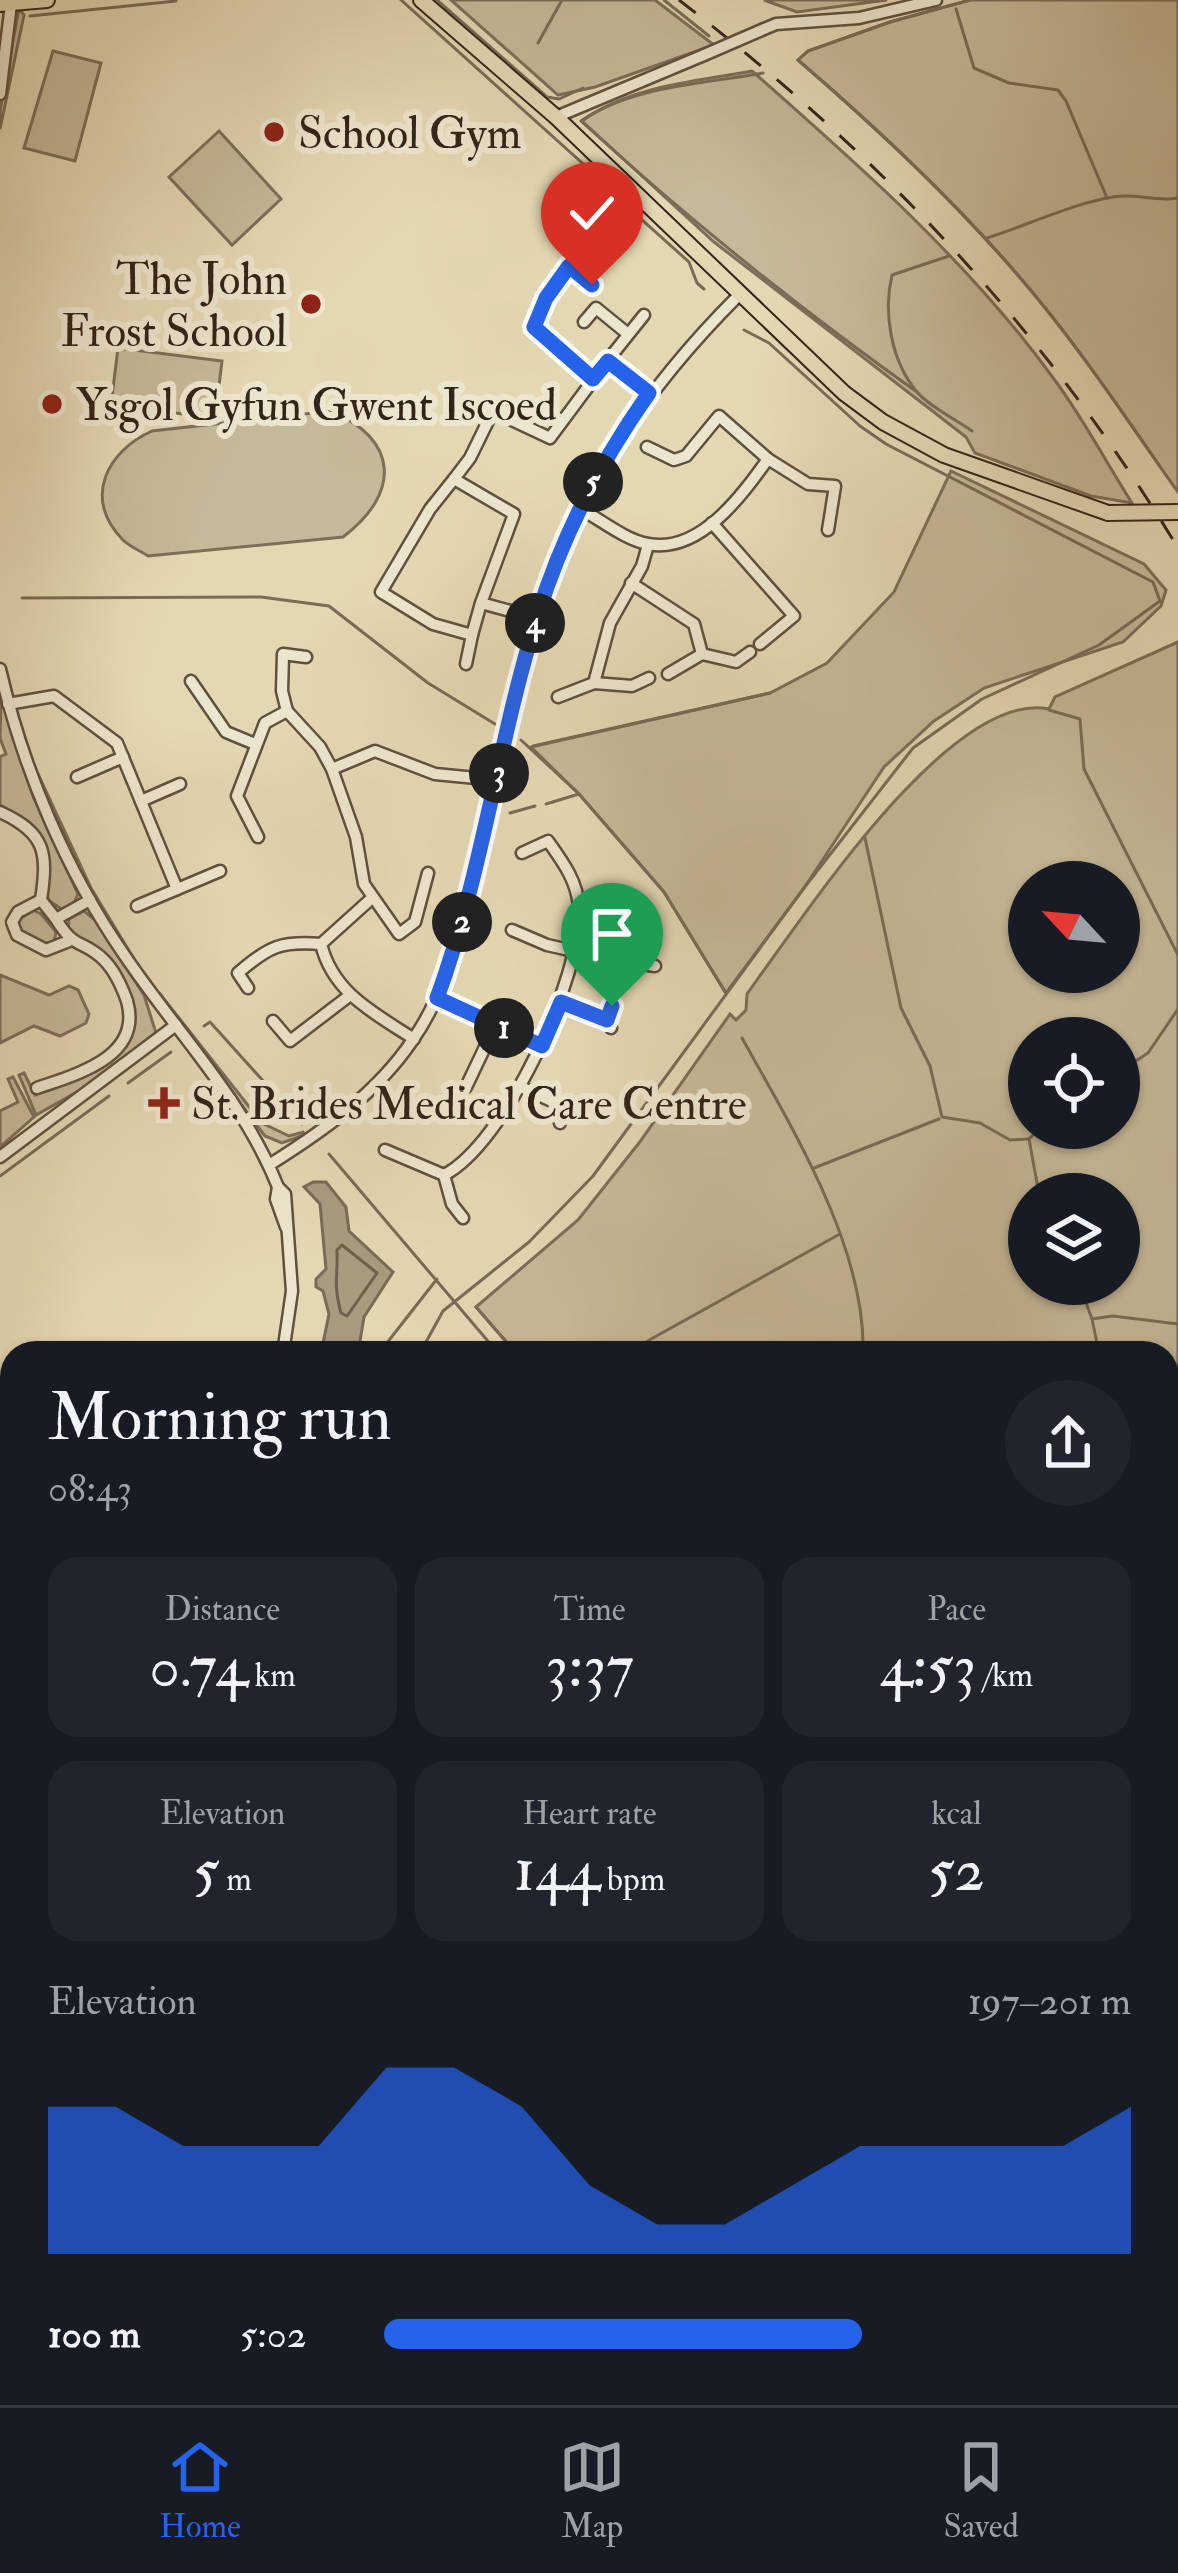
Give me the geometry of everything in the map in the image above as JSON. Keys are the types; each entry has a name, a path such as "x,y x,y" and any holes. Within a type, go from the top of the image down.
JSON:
{"main road":[{"path":"6,4 47,0"},
{"path":"421,0 556,117 844,393 912,439 944,455 1108,513 1178,512"}],"street":[{"path":"556,117 776,24 860,18 937,0"},
{"path":"0,94 6,4"},
{"path":"583,250 546,298 534,327 593,379"},
{"path":"569,266 592,285"},
{"path":"269,1165 350,1108 389,1071 437,998 461,926 536,618 579,508 649,393 738,296"},
{"path":"584,322 596,308 628,334"},
{"path":"472,635 433,624 381,592 430,509 470,458 493,411 550,437 644,315"},
{"path":"608,361 649,393"},
{"path":"647,447 674,460 694,447 729,401"},
{"path":"719,416 768,458 808,484 852,489"},
{"path":"579,508 648,544 674,543 712,523 741,495 768,458"},
{"path":"454,479 514,514 482,602 466,664"},
{"path":"828,530 835,486"},
{"path":"668,674 702,654 736,662 794,616 712,523"},
{"path":"594,683 610,622 648,544"},
{"path":"631,583 694,625 702,654"},
{"path":"482,602 536,618"},
{"path":"307,657 283,654 286,710 320,747 332,769 343,792 364,884 401,940 415,922 428,874"},
{"path":"0,669 39,794 90,899 123,953 236,1103 278,1186 276,1199 288,1229 292,1292 285,1341"},
{"path":"558,698 594,683 632,686 650,678"},
{"path":"191,681 226,732 255,744"},
{"path":"8,704 43,696 64,701 117,742 177,889"},
{"path":"258,837 237,796 265,724 286,710"},
{"path":"332,769 375,751 435,774 497,780"},
{"path":"77,777 123,758"},
{"path":"141,801 180,784"},
{"path":"0,812 23,824 40,842 45,870 41,900 69,941 108,964 126,999 128,1029 121,1046 109,1058 38,1088"},
{"path":"444,1175 470,1155 519,1086 561,1002 574,951 579,911 567,867 548,841 522,853"},
{"path":"136,906 220,871"},
{"path":"248,988 238,973 267,950 286,942 321,944 372,898"},
{"path":"56,919 90,899"},
{"path":"41,900 15,915 16,935 46,950 69,941"},
{"path":"579,911 615,918 629,934 636,963 655,966"},
{"path":"512,930 574,951"},
{"path":"321,944 326,964 349,996 414,1039"},
{"path":"273,1021 290,1041 349,996"},
{"path":"437,998 542,1046"},
{"path":"561,1002 609,1024 612,1006"},
{"path":"466,1087 496,1024"},
{"path":"0,1157 176,1025"},
{"path":"519,1086 558,1104 560,1123"},
{"path":"385,1150 444,1175"},
{"path":"444,1175 452,1204 463,1218"}],"shaded area":[{"path":"451,0 655,0 714,45 595,87 558,95"},
{"path":"764,0 887,0 797,12"},
{"path":"970,0 1178,0 1178,492 1070,340 1005,261 920,171 798,60 808,51 890,22"},
{"path":"19,9 24,15 0,129 0,110"},
{"path":"53,51 101,63 75,161 24,148"},
{"path":"752,71 873,179 986,295 1065,394 1132,503 1091,496 975,453 966,437 714,242 582,121 642,93"},
{"path":"219,131 281,199 232,245 169,177"},
{"path":"118,348 222,361 215,418 111,405"},
{"path":"331,411 370,437 384,469 375,503 343,537 148,556 126,542 111,524 102,493 105,478 123,451 152,431"},
{"path":"951,471 1144,564 1166,590 1161,606 1123,642 984,688 934,721 884,767 804,888 726,993 664,892 579,794 531,747 770,693 827,663 894,592"},
{"path":"1178,642 1178,1341 506,1341 476,1307 578,1220 730,1014 736,1020 746,1010 747,994 887,810 970,733 1011,712 1049,709 1055,697"},
{"path":"1,696 33,796 78,894 73,905 63,910 48,900 46,851 40,836 0,805 0,757 6,754 0,738"},
{"path":"24,744 91,888 154,992 85,882"},
{"path":"33,910 56,932 54,943 48,946 20,933 17,921"},
{"path":"84,911 95,920 144,995 156,1033 89,1085 36,1115 19,1075 24,1073 35,1095 104,1066 128,1040 118,974 102,954 68,931 69,919"},
{"path":"0,975 49,995 69,986 78,990 89,1014 86,1023 60,1036 34,1026 0,1043"},
{"path":"160,994 262,1123 289,1136 304,1135 282,1143 265,1136"},
{"path":"13,1077 34,1117 0,1147 0,1111 18,1102 8,1079"}],"water":[{"path":"326,1182 346,1207 349,1231 393,1272 364,1317 360,1341 323,1341 329,1314 323,1291 316,1287 316,1279 326,1269 320,1204 304,1187"}],"waterway":[{"path":"401,0 590,170"},
{"path":"437,0 547,97 559,99 583,88"},
{"path":"538,43 562,0"},
{"path":"664,0 709,36"},
{"path":"970,0 890,22 808,51 798,60 921,172 1007,262 1067,336 1159,465"},
{"path":"30,16 176,1"},
{"path":"956,9 974,68 1009,83 1058,90 1107,198"},
{"path":"763,73 645,93 581,121 745,262 917,392"},
{"path":"602,184 689,262 704,289"},
{"path":"987,238 1097,200 1178,198"},
{"path":"949,256 892,275 889,321 895,351 917,392 972,431"},
{"path":"427,1341 443,1311 529,1242 593,1176 913,748 982,699 1099,645 1160,601 1153,582 886,444 769,343 744,330"},
{"path":"22,598 261,597 329,606 428,683 495,724"},
{"path":"533,746 770,693"},
{"path":"1049,710 1080,719 1084,769 1178,955"},
{"path":"521,740 579,794 664,892 725,992"},
{"path":"546,804 579,794"},
{"path":"510,813 535,806"},
{"path":"865,838 901,1008 930,1066 942,1117 980,1123 1008,1139"},
{"path":"1140,1058 1178,1009"},
{"path":"204,1026 210,1022 302,1124"},
{"path":"742,1038 803,1150 839,1231 861,1313 862,1341"},
{"path":"128,1083 171,1052"},
{"path":"0,1176 109,1096"},
{"path":"814,1168 939,1119"},
{"path":"1031,1149 1035,1173"},
{"path":"329,1154 488,1341"},
{"path":"648,1341 838,1235"},
{"path":"388,1341 437,1279"},
{"path":"1087,1305 1097,1341"},
{"path":"476,1307 506,1341"},
{"path":"1092,1319 1113,1316 1178,1324"}],"railway":[{"path":"679,0 823,121 954,250 1072,392 1178,548"}],"place":[{"name":"School Gym","path":"274,132"},
{"name":"The John Frost School","path":"311,304"},
{"name":"Ysgol Gyfun Gwent Iscoed","path":"52,404"},
{"name":"St. Brides Medical Care Centre","path":"164,1103"}],"route":[{"path":"592,285 569,266 546,298 534,327 593,379 608,361 649,393 579,508 548,585 461,926 437,998 542,1046 561,1002 607,1020 612,1006"}]}
